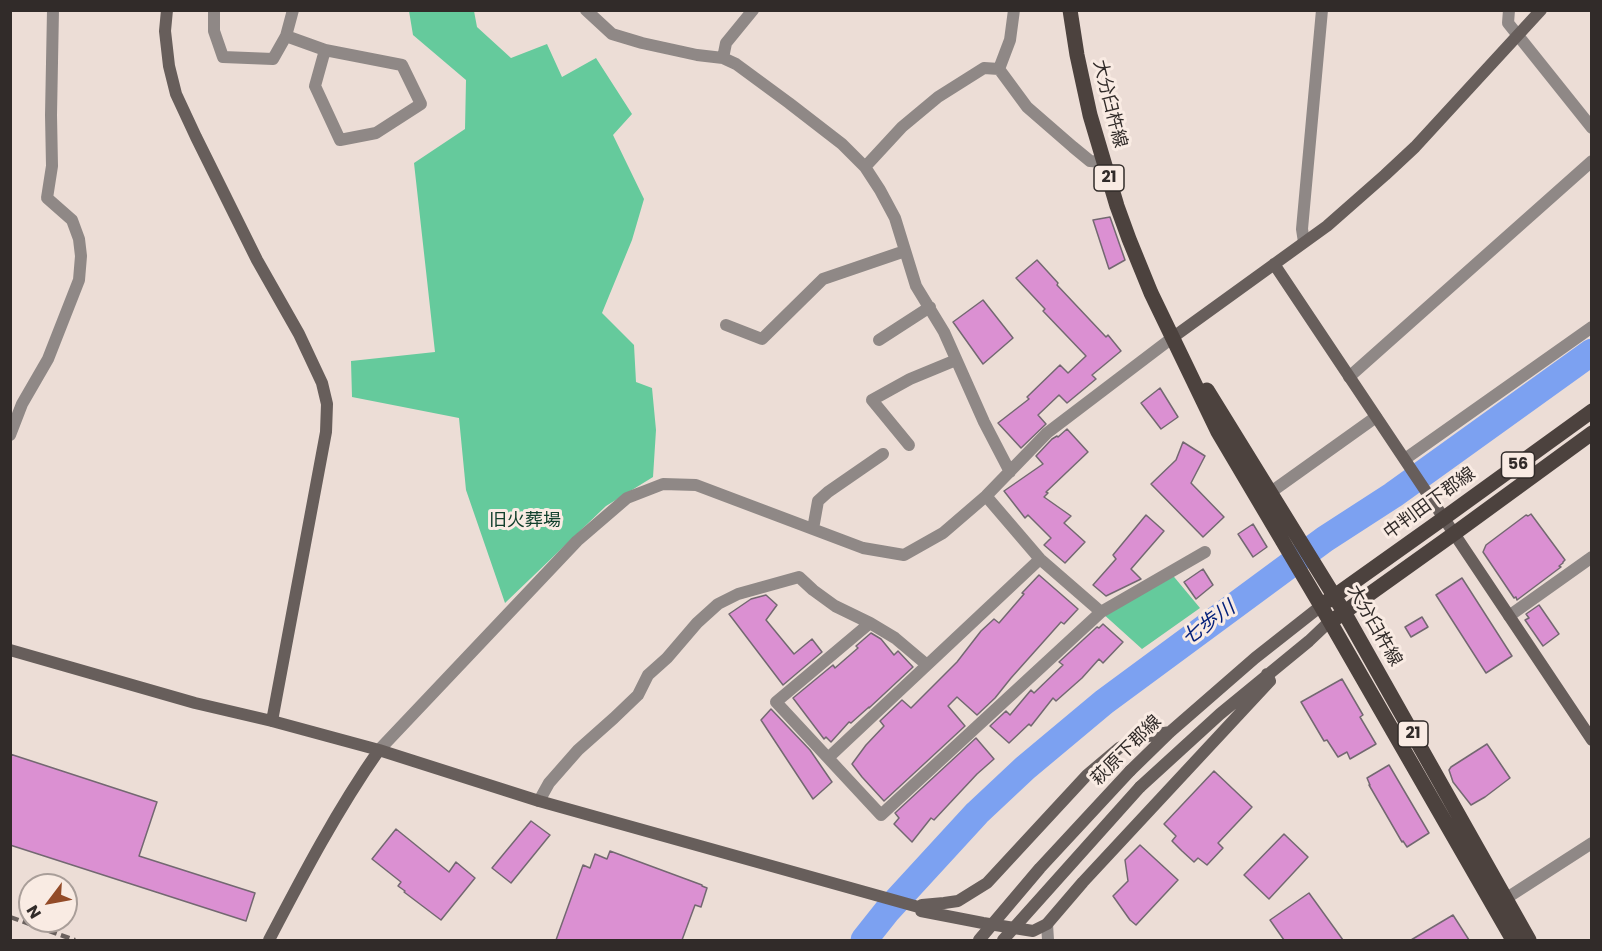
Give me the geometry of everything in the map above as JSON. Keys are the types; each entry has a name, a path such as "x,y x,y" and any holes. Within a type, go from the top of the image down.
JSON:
{"main road":[{"name":"大分臼杵線","path":"1070,10 1084,87 1104,162 1129,240 1143,276 1218,432 1329,622 1499,903 1528,940"},
{"name":"大分臼杵線","path":"1172,338 1208,391 1344,612 1499,903 1513,940"},
{"name":"中判田下郡線","path":"1321,606 1592,411"},
{"name":"56","path":"1329,622 1592,433"}],"street":[{"path":"10,435 22,404 48,359 79,280 81,256 79,239 72,220 47,198 52,166 53,10"},
{"path":"167,10 165,31 169,66 176,94 257,260 299,334 322,383 327,405 326,432 272,721"},
{"path":"214,10 214,31 223,57 273,59 286,36 293,10"},
{"path":"586,10 612,34 664,48 723,58 736,64 842,144 865,167 895,218 916,286 944,332 984,422 1010,472"},
{"path":"723,58 726,43 753,10"},
{"path":"999,69 1010,40 1014,10"},
{"path":"1304,242 1302,229 1322,10"},
{"path":"1509,10 1508,23 1592,128"},
{"path":"269,940 303,874 352,789 379,750 578,541 627,498 663,484 696,485 863,548 904,555 943,533 987,496 1047,433 1172,338 1337,218 1415,147 1540,10"},
{"path":"286,36 325,51 402,65 421,104 376,133 340,140 315,86 325,51"},
{"path":"865,167 902,127 938,97 984,68 999,69 1027,106 1073,147 1090,161 1104,162"},
{"path":"1349,376 1592,161"},
{"path":"726,325 762,339 823,279 905,251"},
{"path":"1274,264 1592,740"},
{"path":"879,340 930,307"},
{"path":"1406,461 1592,327"},
{"path":"909,445 872,400 909,379 956,360"},
{"path":"1270,492 1376,417"},
{"path":"813,529 818,501 883,454"},
{"path":"987,496 1040,559 1101,612"},
{"path":"870,623 776,702 881,815 1101,612 1205,552"},
{"path":"1509,616 1592,556"},
{"path":"828,758 1040,559"},
{"path":"539,801 549,783 578,750 638,695 648,675 667,658 697,623 718,604 738,594 799,577 835,606 894,638 927,665"},
{"name":"萩原下郡線","path":"979,940 1040,868 1130,771 1170,732 1255,658 1321,606"},
{"name":"萩原下郡線","path":"1003,940 1140,787 1220,714 1329,622"},
{"path":"10,650 195,703 379,750 539,801 922,908 921,911 1011,929 1033,931 1047,924 1083,882 1270,681 1267,674"},
{"path":"10,661 24,654"},
{"path":"922,908 922,904 958,900 987,883 1087,775 1103,761 1119,748 1143,737 1170,732"},
{"path":"1499,903 1592,843"},
{"path":"1047,924 1048,940"}],"green space":[{"name":"旧火葬場","path":"409,11 474,11 477,27 511,58 547,44 562,77 596,58 632,114 613,135 644,199 632,240 602,313 634,345 636,382 652,388 656,430 653,477 606,506 505,603 466,490 459,418 352,397 351,361 435,352 414,163 465,129 466,80 413,35"},
{"path":"1170,572 1200,608 1142,649 1101,612"}],"building":[{"path":"1110,217 1125,260 1109,269 1093,220"},
{"path":"1037,260 1058,283 1057,285 1106,337 1108,335 1121,351 1092,375 1096,379 1067,403 1059,395 1038,415 1046,424 1021,448 998,423 1029,399 1027,397 1060,365 1068,373 1086,356 1043,311 1045,309 1016,278"},
{"path":"983,300 1013,338 983,364 953,322"},
{"path":"1160,388 1178,417 1161,429 1141,403"},
{"path":"1067,429 1088,452 1046,492 1048,493 1044,497 1071,516 1064,523 1085,542 1065,563 1044,545 1051,538 1028,515 1025,518 1004,491 1043,464 1036,456 1052,439"},
{"path":"1183,442 1205,456 1191,483 1224,517 1203,537 1151,484 1176,460"},
{"path":"1531,514 1565,560 1559,566 1561,567 1517,600 1483,552 1486,545 1526,515"},
{"path":"1146,515 1164,531 1131,569 1141,579 1106,596 1093,585 1116,559 1113,555"},
{"path":"1253,524 1267,547 1253,557 1238,534"},
{"path":"1203,569 1213,585 1196,599 1184,582"},
{"path":"1039,575 1078,609 1064,624 1061,622 995,698 977,715 957,697 948,706 965,726 884,801 852,764 884,726 880,721 902,700 911,708 957,662 981,631 994,619 999,623"},
{"path":"1462,578 1512,656 1486,673 1436,595"},
{"path":"766,595 777,605 766,620 794,654 812,639 822,652 783,685 729,614 751,599"},
{"path":"1539,605 1559,634 1543,646 1525,620 1529,618 1526,614"},
{"path":"1422,617 1428,627 1411,637 1405,627"},
{"path":"1103,624 1123,642 1103,663 1099,659 1056,701 1053,698 1031,726 1029,724 1009,743 990,726 1006,711 1010,715 1031,690 1034,693 1063,665 1059,662"},
{"path":"871,633 881,639 894,655 898,651 913,667 869,708 851,723 849,722 831,742 826,737 824,739 793,698 833,665 835,668"},
{"path":"1342,679 1363,715 1360,717 1376,744 1350,759 1347,752 1338,757 1327,740 1324,741 1301,702"},
{"path":"771,709 810,750 832,782 813,799 761,720"},
{"path":"976,738 994,759 934,820 931,818 912,842 894,824 899,818 895,813"},
{"path":"1487,744 1510,778 1471,805 1453,782 1449,770"},
{"path":"10,754 157,802 139,856 255,893 246,921 10,845"},
{"path":"1389,765 1429,833 1407,847 1402,842 1367,778"},
{"path":"1214,771 1252,807 1218,843 1223,848 1207,865 1198,858 1194,862 1182,851 1172,841 1176,836 1164,824"},
{"path":"531,821 550,835 511,883 492,868"},
{"path":"396,829 449,872 456,862 475,878 441,920 404,892 398,886 401,882 372,859"},
{"path":"1284,834 1308,857 1269,899 1244,875"},
{"path":"1140,845 1178,880 1136,925 1113,896 1128,881 1125,860"},
{"path":"610,851 707,888 701,907 695,905 682,940 556,940 583,865 590,868 595,854 607,859"},
{"path":"1309,893 1343,940 1284,940 1270,920"},
{"path":"1453,915 1469,940 1411,940"}],"waterway":[{"name":"七歩川","path":"864,940 887,911 977,813 1025,768 1104,702 1325,539 1393,495 1592,352"}],"railway":[{"path":"10,917 75,940"}]}
